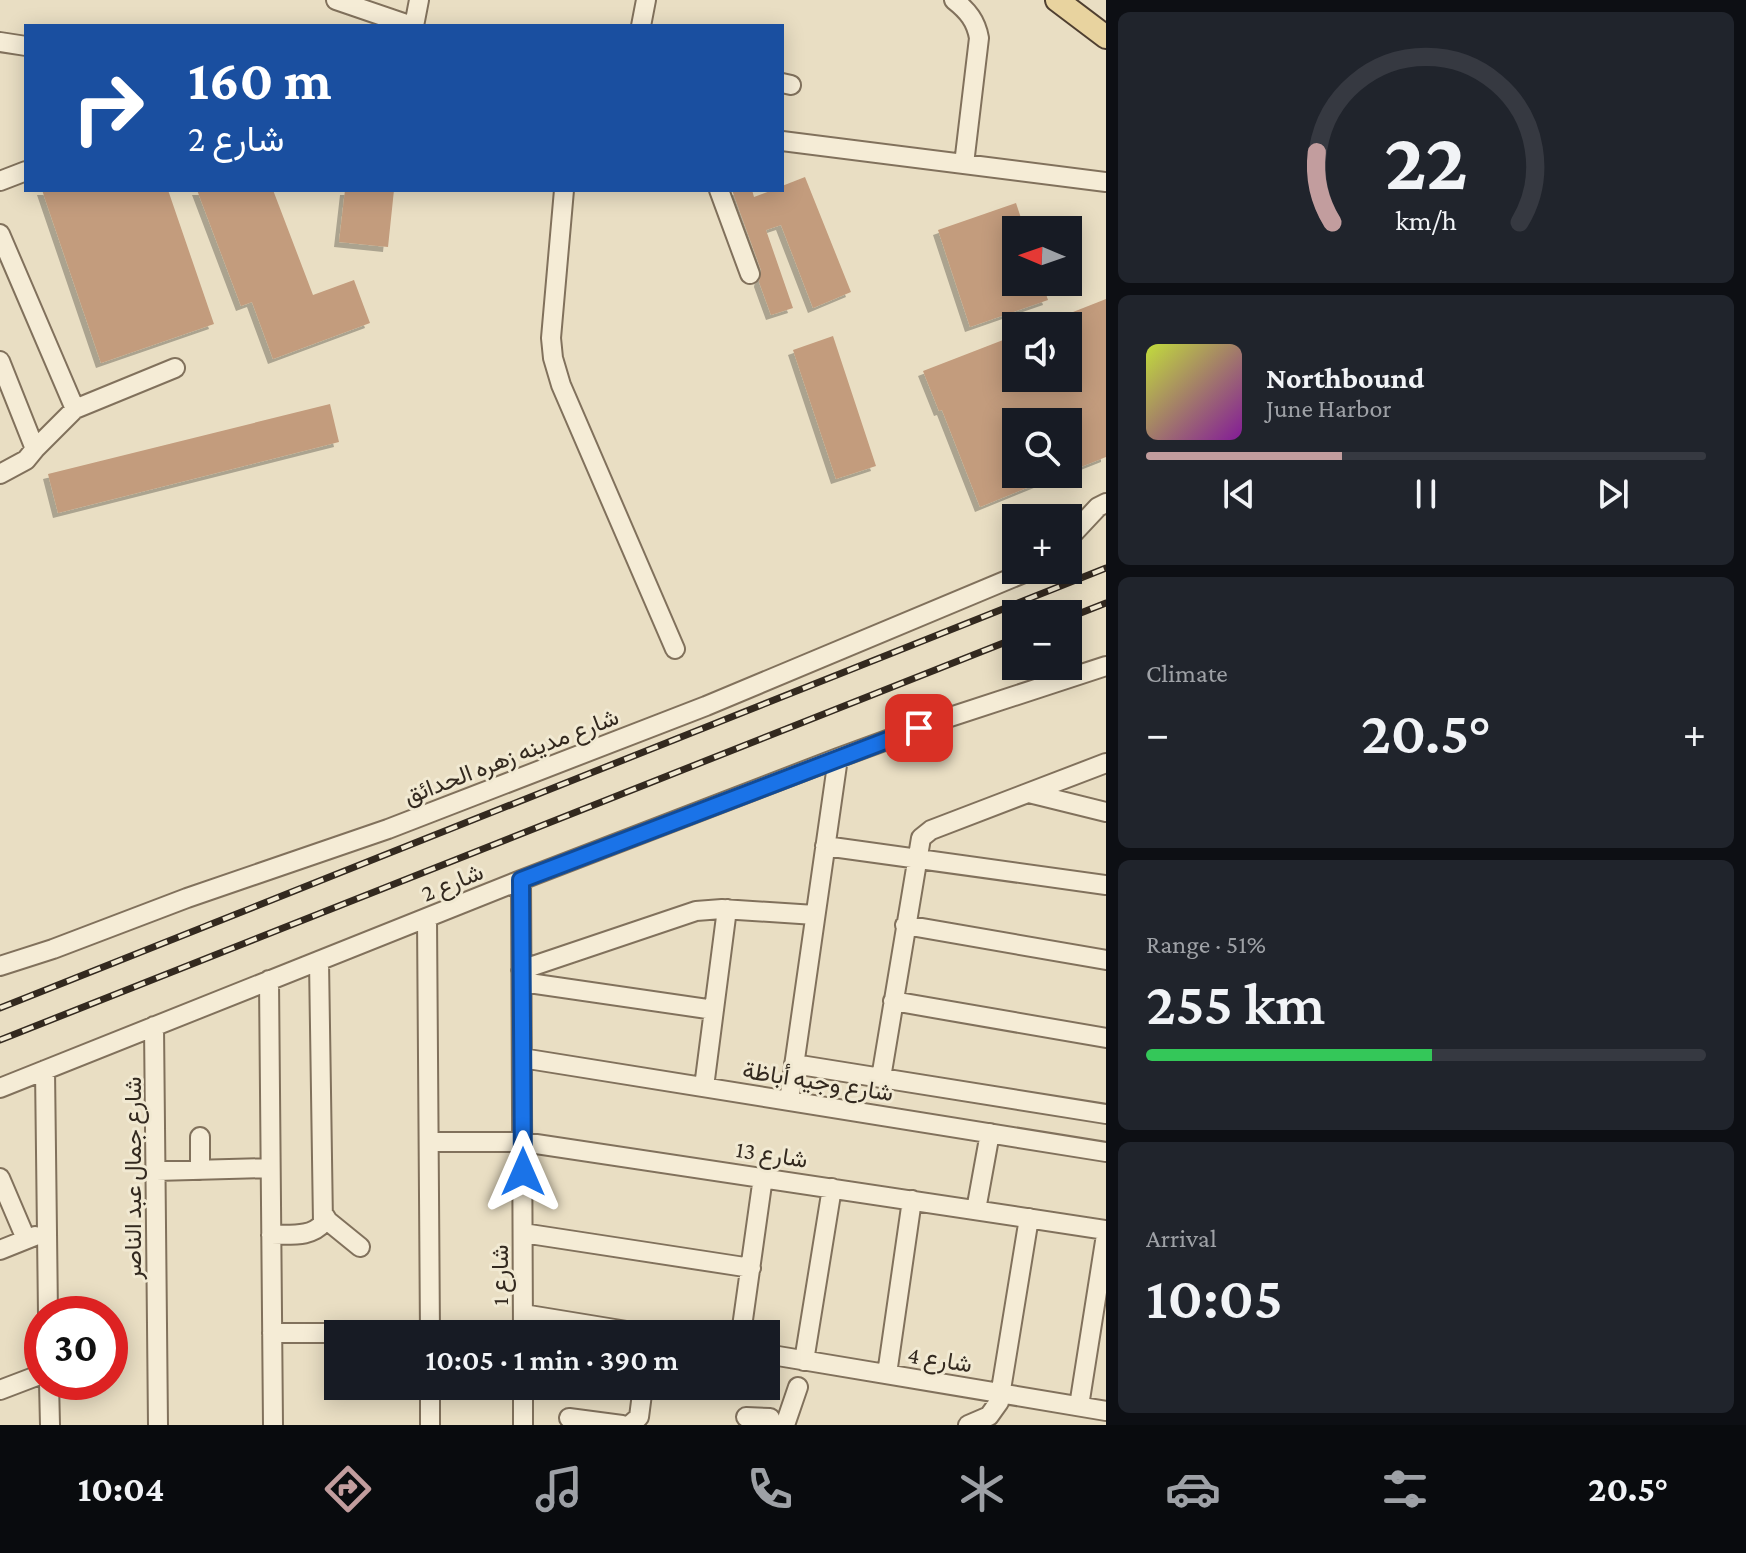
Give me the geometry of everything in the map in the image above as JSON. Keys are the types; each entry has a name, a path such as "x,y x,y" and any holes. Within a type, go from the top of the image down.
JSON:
{"main road":[{"path":"1057,0 1106,37"}],"street":[{"path":"336,0 407,24"},
{"path":"413,24 419,0"},
{"path":"641,24 646,0"},
{"path":"954,0 965,8 976,25 979,38 964,164"},
{"path":"0,42 24,46"},
{"path":"784,141 1106,182"},
{"path":"0,181 24,172"},
{"path":"564,192 551,338 553,358 561,385 675,649"},
{"path":"720,192 750,274"},
{"path":"0,234 75,409"},
{"path":"0,361 35,449"},
{"path":"0,474 26,460 75,409 175,368"},
{"path":"1082,524 1106,503"},
{"name":"شارع مدينه زهره الحدائق","path":"0,966 402,824 706,706 1002,582"},
{"name":"شارع 2","path":"0,1088 521,880 838,758 947,718 1106,666"},
{"path":"789,1101 838,758"},
{"path":"881,1078 918,844 925,833 1106,763"},
{"path":"1029,793 1106,812"},
{"path":"825,846 1106,885"},
{"name":"شارع 1","path":"521,880 523,1320"},
{"path":"522,976 683,913 727,909 815,915"},
{"path":"704,1087 727,909"},
{"path":"427,918 430,1320"},
{"path":"905,925 1106,960"},
{"path":"271,1235 317,1230 323,1223 319,961"},
{"path":"522,976 714,1010"},
{"path":"269,980 273,1425"},
{"path":"893,1001 1106,1038"},
{"name":"شارع جمال عبد الناصر","path":"154,1026 158,1425"},
{"name":"شارع وجيه أباظة","path":"522,1058 1106,1152"},
{"path":"794,1064 1106,1114"},
{"path":"45,1070 48,1296"},
{"path":"976,1210 990,1133"},
{"path":"200,1137 200,1170"},
{"name":"شارع 13","path":"429,1142 523,1142 1029,1218 1106,1233"},
{"path":"156,1171 270,1168"},
{"path":"743,1320 763,1177"},
{"path":"0,1178 26,1239"},
{"path":"804,1361 832,1188"},
{"path":"887,1374 912,1200"},
{"path":"323,1213 328,1221 360,1247"},
{"path":"968,1425 995,1410 1029,1218"},
{"path":"0,1250 47,1232"},
{"path":"523,1233 751,1268"},
{"path":"1079,1406 1106,1233"},
{"path":"523,1314 560,1320"},
{"path":"272,1333 324,1333"},
{"name":"شارع 4","path":"780,1357 1106,1411"},
{"path":"0,1390 24,1381"},
{"path":"785,1425 798,1387"},
{"path":"49,1400 50,1425"},
{"path":"430,1400 430,1425"},
{"path":"523,1400 523,1425"},
{"path":"630,1425 639,1417 641,1400"},
{"path":"746,1417 770,1418 771,1425"},
{"path":"569,1418 622,1425"}],"building":[{"path":"805,177 851,292 813,308 781,225 766,230 793,308 771,315 759,282 761,270 733,192 753,192 754,197 768,192 784,192 784,185"},
{"path":"43,192 169,192 214,324 101,363"},
{"path":"198,192 274,192 313,295 354,280 370,323 273,359 252,302 241,306"},
{"path":"345,192 394,192 388,247 339,242"},
{"path":"1016,203 1020,216 1002,216 1002,296 1047,296 1048,300 1013,312 1002,312 1002,316 970,327 938,230"},
{"path":"1106,299 1106,457 1082,466 1082,408 1002,408 1002,488 1027,488 980,507 942,410 939,411 923,371 1002,340 1002,392 1082,392 1082,312 1073,312"},
{"path":"833,336 876,466 836,479 793,350"},
{"path":"330,404 339,442 58,513 48,474"}],"railway":[{"path":"0,1008 1106,568"},
{"path":"1082,612 1106,603"},
{"path":"0,1040 1002,644"}],"route":[{"path":"523,1172 521,880 919,728"}]}
